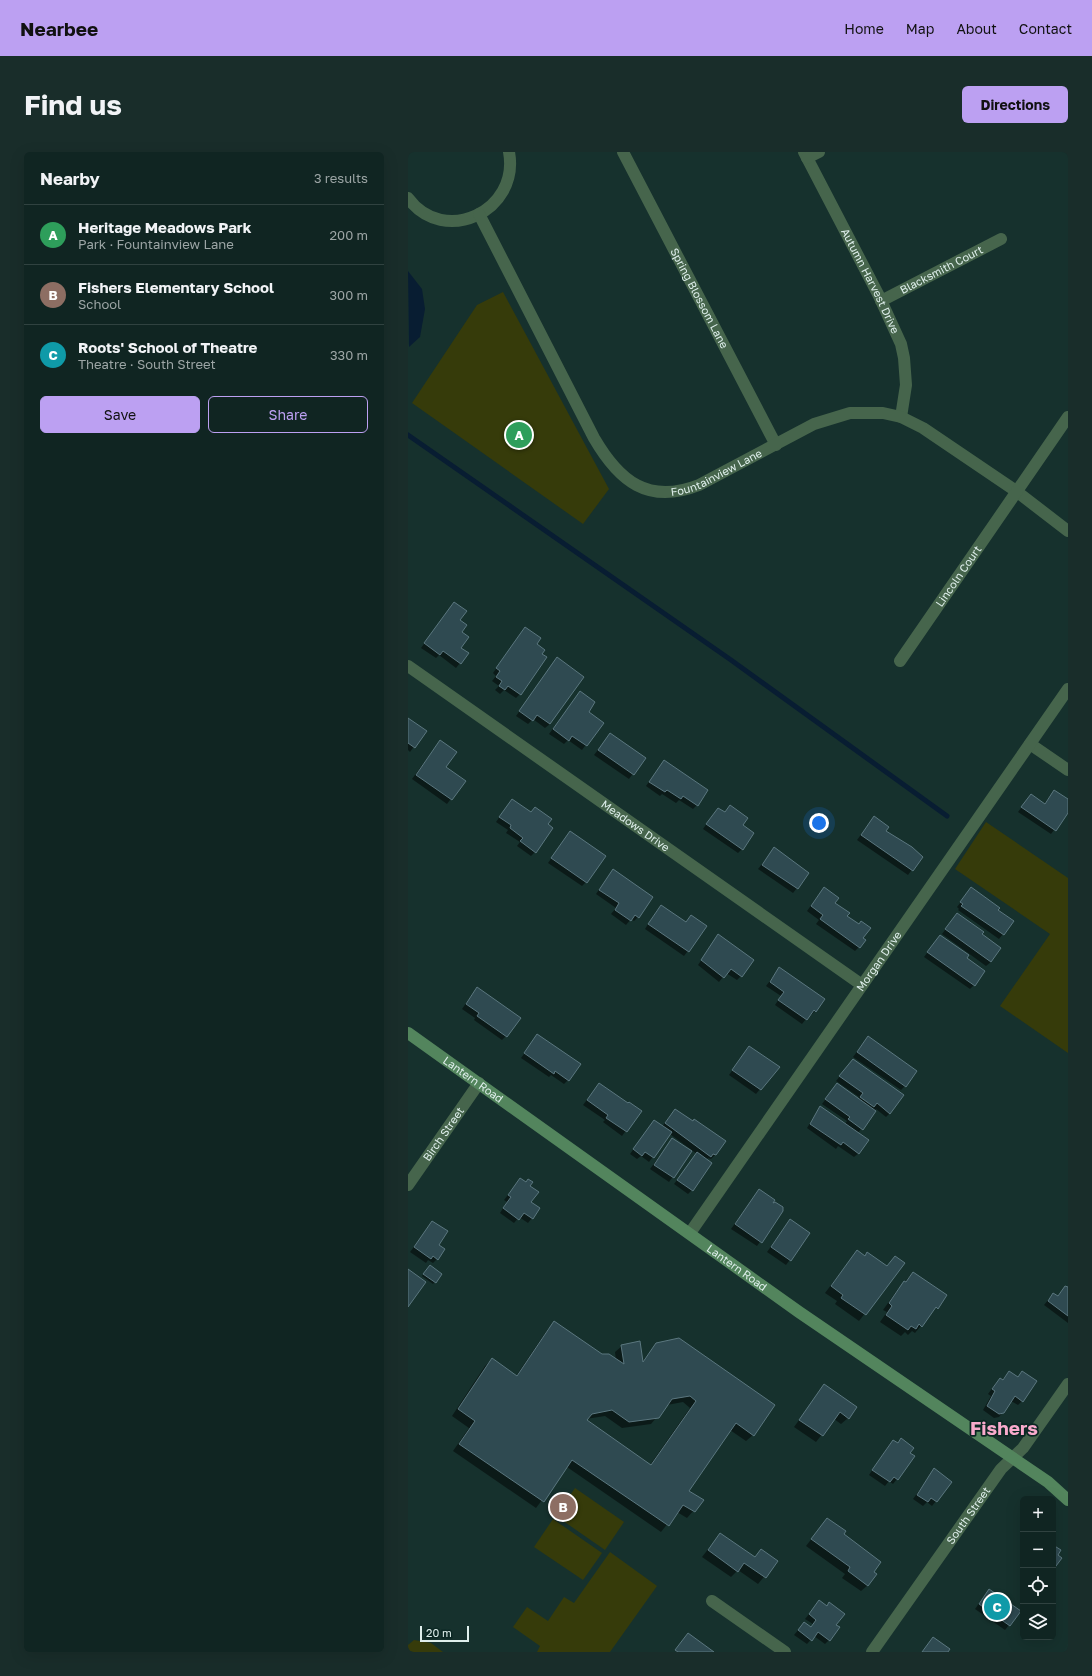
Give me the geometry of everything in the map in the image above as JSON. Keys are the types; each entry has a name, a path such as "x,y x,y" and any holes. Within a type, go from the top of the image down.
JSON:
{"street":[{"path":"408,198 418,209 438,219 458,221 479,214 493,204 503,191 510,170 509,152"},
{"name":"Spring Blossom Lane","path":"623,152 776,445"},
{"path":"805,155 818,152"},
{"name":"Autumn Harvest Drive","path":"805,155 881,301 901,344 904,358 906,385 901,417"},
{"name":"Fountainview Lane","path":"479,214 594,438 610,464 625,479 643,489 673,493 686,490 776,445 814,424 850,413 883,413 901,417 923,428 1016,492 1068,532"},
{"name":"Blacksmith Court","path":"881,301 1001,239"},
{"name":"Lincoln Court","path":"900,661 1068,418"},
{"name":"Meadows Drive","path":"408,666 862,985"},
{"name":"Morgan Drive","path":"690,1233 1068,689"},
{"path":"1030,744 1068,770"},
{"name":"Lantern Road","path":"408,1033 824,1329 1048,1482 1068,1500"},
{"name":"Birch Street","path":"408,1185 479,1083"},
{"name":"South Street","path":"872,1652 1001,1469 1023,1448 1068,1384"},
{"path":"712,1601 785,1652"}],"green space":[{"path":"503,292 609,489 583,524 412,403 477,305"},
{"path":"986,822 1068,878 1068,1053 1000,1006 1050,934 955,869"},
{"path":"575,1488 624,1522 605,1550 556,1516"},
{"path":"553,1519 602,1553 583,1580 534,1547"},
{"path":"610,1552 657,1586 610,1652 537,1652 540,1646 513,1627 527,1607 548,1621 564,1597 574,1603"},
{"path":"414,1640 431,1643 443,1652 408,1652 408,1645"}],"water":[{"path":"408,271 422,289 425,309 420,337 409,347"}],"building":[{"path":"454,602 467,611 460,620 467,625 462,632 469,637 461,648 469,653 461,664 443,651 440,655 424,643"},
{"path":"525,627 541,638 537,644 545,650 542,654 547,657 521,695 508,686 505,690 499,686 502,681 496,677 500,671 496,668"},
{"path":"557,657 584,677 550,724 537,715 533,721 519,711"},
{"path":"580,691 595,702 589,712 604,723 587,746 572,736 569,741 553,729"},
{"path":"408,718 427,731 415,748 408,743"},
{"path":"610,733 646,758 634,775 598,750"},
{"path":"440,740 457,752 446,767 466,781 452,800 416,775"},
{"path":"664,760 708,790 698,806 683,796 681,799 667,790 665,792 649,782"},
{"path":"1054,790 1068,799 1068,813 1056,831 1021,807 1031,794 1045,804"},
{"path":"512,799 531,812 535,807 552,819 548,824 553,828 536,853 520,841 523,838 510,828 511,825 499,817"},
{"path":"730,805 748,818 743,825 754,833 743,850 706,824 718,808 725,812"},
{"path":"874,816 889,827 886,831 912,847 923,857 913,871 861,835"},
{"path":"570,831 606,856 587,883 551,858"},
{"path":"774,847 809,873 798,889 762,865"},
{"path":"613,869 653,897 639,918 635,915 631,921 615,910 619,903 599,890"},
{"path":"824,887 839,898 835,903 850,913 847,916 859,924 861,921 871,928 863,938 866,940 860,948 820,919 823,915 811,906"},
{"path":"971,887 1000,908 998,910 1014,921 1004,935 961,906 963,904 960,902"},
{"path":"661,905 686,922 691,915 707,926 689,952 648,924"},
{"path":"957,913 984,932 982,934 1001,948 991,962 945,929"},
{"path":"718,934 754,960 742,977 731,969 724,978 701,960"},
{"path":"940,935 969,955 967,958 985,971 975,986 927,952"},
{"path":"779,967 825,999 816,1012 814,1010 807,1020 778,1000 784,992 770,982"},
{"path":"477,987 521,1018 507,1037 477,1016 479,1013 466,1004"},
{"path":"537,1034 581,1064 569,1081 555,1071 554,1074 524,1053"},
{"path":"868,1036 917,1071 906,1087 857,1052"},
{"path":"749,1046 780,1067 761,1090 732,1070"},
{"path":"853,1059 904,1095 890,1114 877,1103 874,1107 860,1097 863,1093 839,1076"},
{"path":"599,1083 642,1111 627,1132 606,1118 608,1115 587,1100"},
{"path":"837,1083 876,1111 863,1130 848,1119 850,1117 825,1099"},
{"path":"820,1106 869,1140 859,1154 843,1142 841,1145 810,1124"},
{"path":"675,1109 693,1121 694,1119 726,1141 716,1155 713,1154 711,1157 665,1123"},
{"path":"654,1120 672,1132 654,1158 645,1152 642,1156 633,1149"},
{"path":"672,1138 692,1151 674,1178 654,1165"},
{"path":"697,1152 712,1163 693,1191 677,1180"},
{"path":"520,1178 526,1182 528,1179 533,1182 530,1186 539,1192 531,1202 540,1208 533,1219 524,1213 519,1220 503,1208 511,1197 508,1195"},
{"path":"759,1189 775,1200 773,1203 775,1202 783,1207 783,1211 762,1243 735,1224"},
{"path":"790,1219 810,1233 791,1261 771,1247"},
{"path":"432,1221 448,1231 439,1245 445,1249 438,1260 433,1256 431,1259 414,1247"},
{"path":"857,1250 865,1256 867,1252 887,1266 895,1256 905,1263 866,1315 841,1298 843,1295 831,1286"},
{"path":"430,1265 442,1274 436,1283 423,1274"},
{"path":"408,1269 426,1282 408,1307"},
{"path":"913,1272 947,1295 938,1309 936,1307 922,1327 919,1324 916,1329 911,1326 908,1330 886,1315 892,1306 889,1303 904,1281 906,1282"},
{"path":"1065,1286 1068,1287 1068,1316 1048,1301 1053,1293 1058,1296"},
{"path":"554,1321 602,1354 609,1354 624,1364 621,1345 640,1341 643,1362 656,1343 679,1338 775,1405 754,1436 736,1423 689,1491 704,1500 695,1512 683,1505 669,1526 572,1460 544,1502 459,1444 475,1421 458,1409 492,1358 517,1376","holes":["690,1396 696,1401 651,1465 587,1420 592,1414 612,1410 629,1422 659,1418 672,1399"]},
{"path":"1009,1371 1018,1377 1022,1371 1037,1381 1023,1402 1015,1396 1004,1413 999,1414 987,1406 995,1391 992,1389 1000,1378 1003,1380"},
{"path":"824,1384 857,1407 849,1419 840,1412 823,1436 799,1420"},
{"path":"901,1438 914,1448 910,1453 915,1456 898,1480 894,1477 890,1482 872,1470 893,1440 898,1443"},
{"path":"934,1468 952,1482 937,1502 931,1498 928,1502 917,1495"},
{"path":"827,1518 846,1531 844,1534 881,1562 874,1572 877,1574 868,1586 848,1571 850,1567 811,1539"},
{"path":"720,1533 755,1557 761,1549 778,1561 766,1578 744,1563 738,1572 708,1550"},
{"path":"1056,1547 1061,1550 1058,1555 1062,1558 1056,1566"},
{"path":"989,1589 1020,1610 1020,1612 1010,1626 979,1604"},
{"path":"819,1600 827,1606 829,1602 845,1614 836,1625 840,1627 830,1641 818,1632 812,1641 798,1630 804,1622 811,1627 816,1620 809,1614"},
{"path":"688,1633 714,1652 678,1652 675,1650"},
{"path":"933,1637 950,1649 948,1652 922,1652"}],"waterway":[{"path":"408,435 731,660 947,816"}],"place":[{"name":"Heritage Meadows Park","path":"519,435"},
{"name":"Fishers Elementary School","path":"563,1507"},
{"name":"Roots' School of Theatre","path":"997,1607"}],"district":[{"name":"Fishers","path":"1004,1428"}]}
